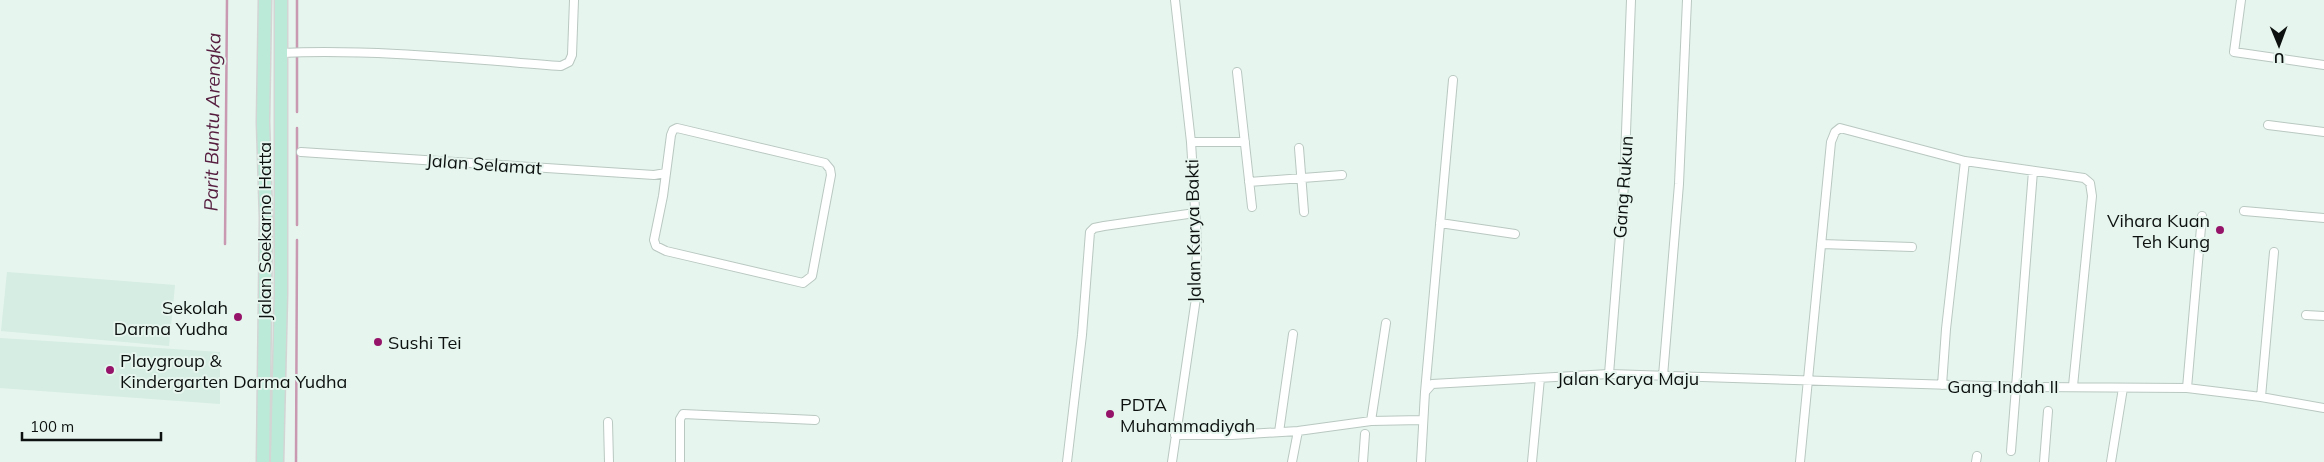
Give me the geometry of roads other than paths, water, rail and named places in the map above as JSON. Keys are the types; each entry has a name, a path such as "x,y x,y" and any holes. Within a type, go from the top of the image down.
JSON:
{"main road":[{"name":"Jalan Soekarno Hatta","path":"263,462 266,218 265,0"},
{"name":"Jalan Soekarno Hatta","path":"278,462 281,293 281,0"},
{"path":"264,96 281,95"}],"street":[{"path":"281,53 416,56 561,66 569,62 572,55 574,0"},
{"name":"Jalan Karya Bakti","path":"1172,462 1196,298 1195,213 1191,142 1175,0"},
{"name":"Gang Rukun","path":"1609,374 1624,177 1631,0"},
{"path":"1663,376 1679,184 1687,0"},
{"path":"2241,0 2234,52 2324,65"},
{"path":"1237,72 1252,206"},
{"path":"1421,462 1422,420 1453,80"},
{"path":"2268,125 2324,132"},
{"path":"678,128 825,163 830,168 831,175 812,276 803,283 660,249 656,246 654,240 666,173 671,135 673,130 678,128"},
{"path":"1800,462 1831,142 1835,132 1840,128 1964,161 2084,178 2090,183 2092,188 2073,386"},
{"path":"1191,142 1245,142"},
{"path":"1298,148 1304,212"},
{"name":"Jalan Selamat","path":"301,152 654,175 666,173"},
{"path":"1942,385 1964,161"},
{"path":"2011,451 2033,171"},
{"path":"1250,182 1342,175"},
{"path":"2244,211 2324,218"},
{"path":"1067,462 1082,335 1090,232 1094,228 1104,226 1195,213"},
{"path":"2184,388 2202,216"},
{"path":"1440,223 1515,234"},
{"path":"1821,244 1912,247"},
{"path":"2261,397 2274,252"},
{"path":"2306,315 2324,316"},
{"path":"1371,421 1386,324"},
{"path":"1279,432 1293,334"},
{"name":"Jalan Karya Maju","path":"1425,392 1432,384 1609,374 1824,382"},
{"path":"1532,462 1540,378"},
{"name":"Gang Indah II","path":"1824,382 2017,387 2184,388 2261,397 2324,408"},
{"path":"2111,462 2122,388"},
{"path":"2044,462 2048,411"},
{"path":"680,462 680,419 681,416 688,413 815,420"},
{"path":"1175,435 1298,431 1371,421 1422,420"},
{"path":"608,422 609,462"},
{"path":"1292,462 1298,431"},
{"path":"1363,462 1364,434"}],"waterway":[{"name":"Parit Buntu Arengka","path":"225,244 227,0"},
{"name":"Parit Buntu Arengka","path":"297,0 297,112"},
{"name":"Parit Buntu Arengka","path":"297,128 297,225"},
{"name":"Parit Buntu Arengka","path":"296,462 297,240"}],"place":[{"name":"Vihara Kuan Teh Kung","path":"2220,230"},
{"name":"Sekolah Darma Yudha","path":"238,317"},
{"name":"Sushi Tei","path":"378,342"},
{"name":"Playgroup & Kindergarten Darma Yudha","path":"110,370"},
{"name":"PDTA Muhammadiyah","path":"1110,414"}]}
